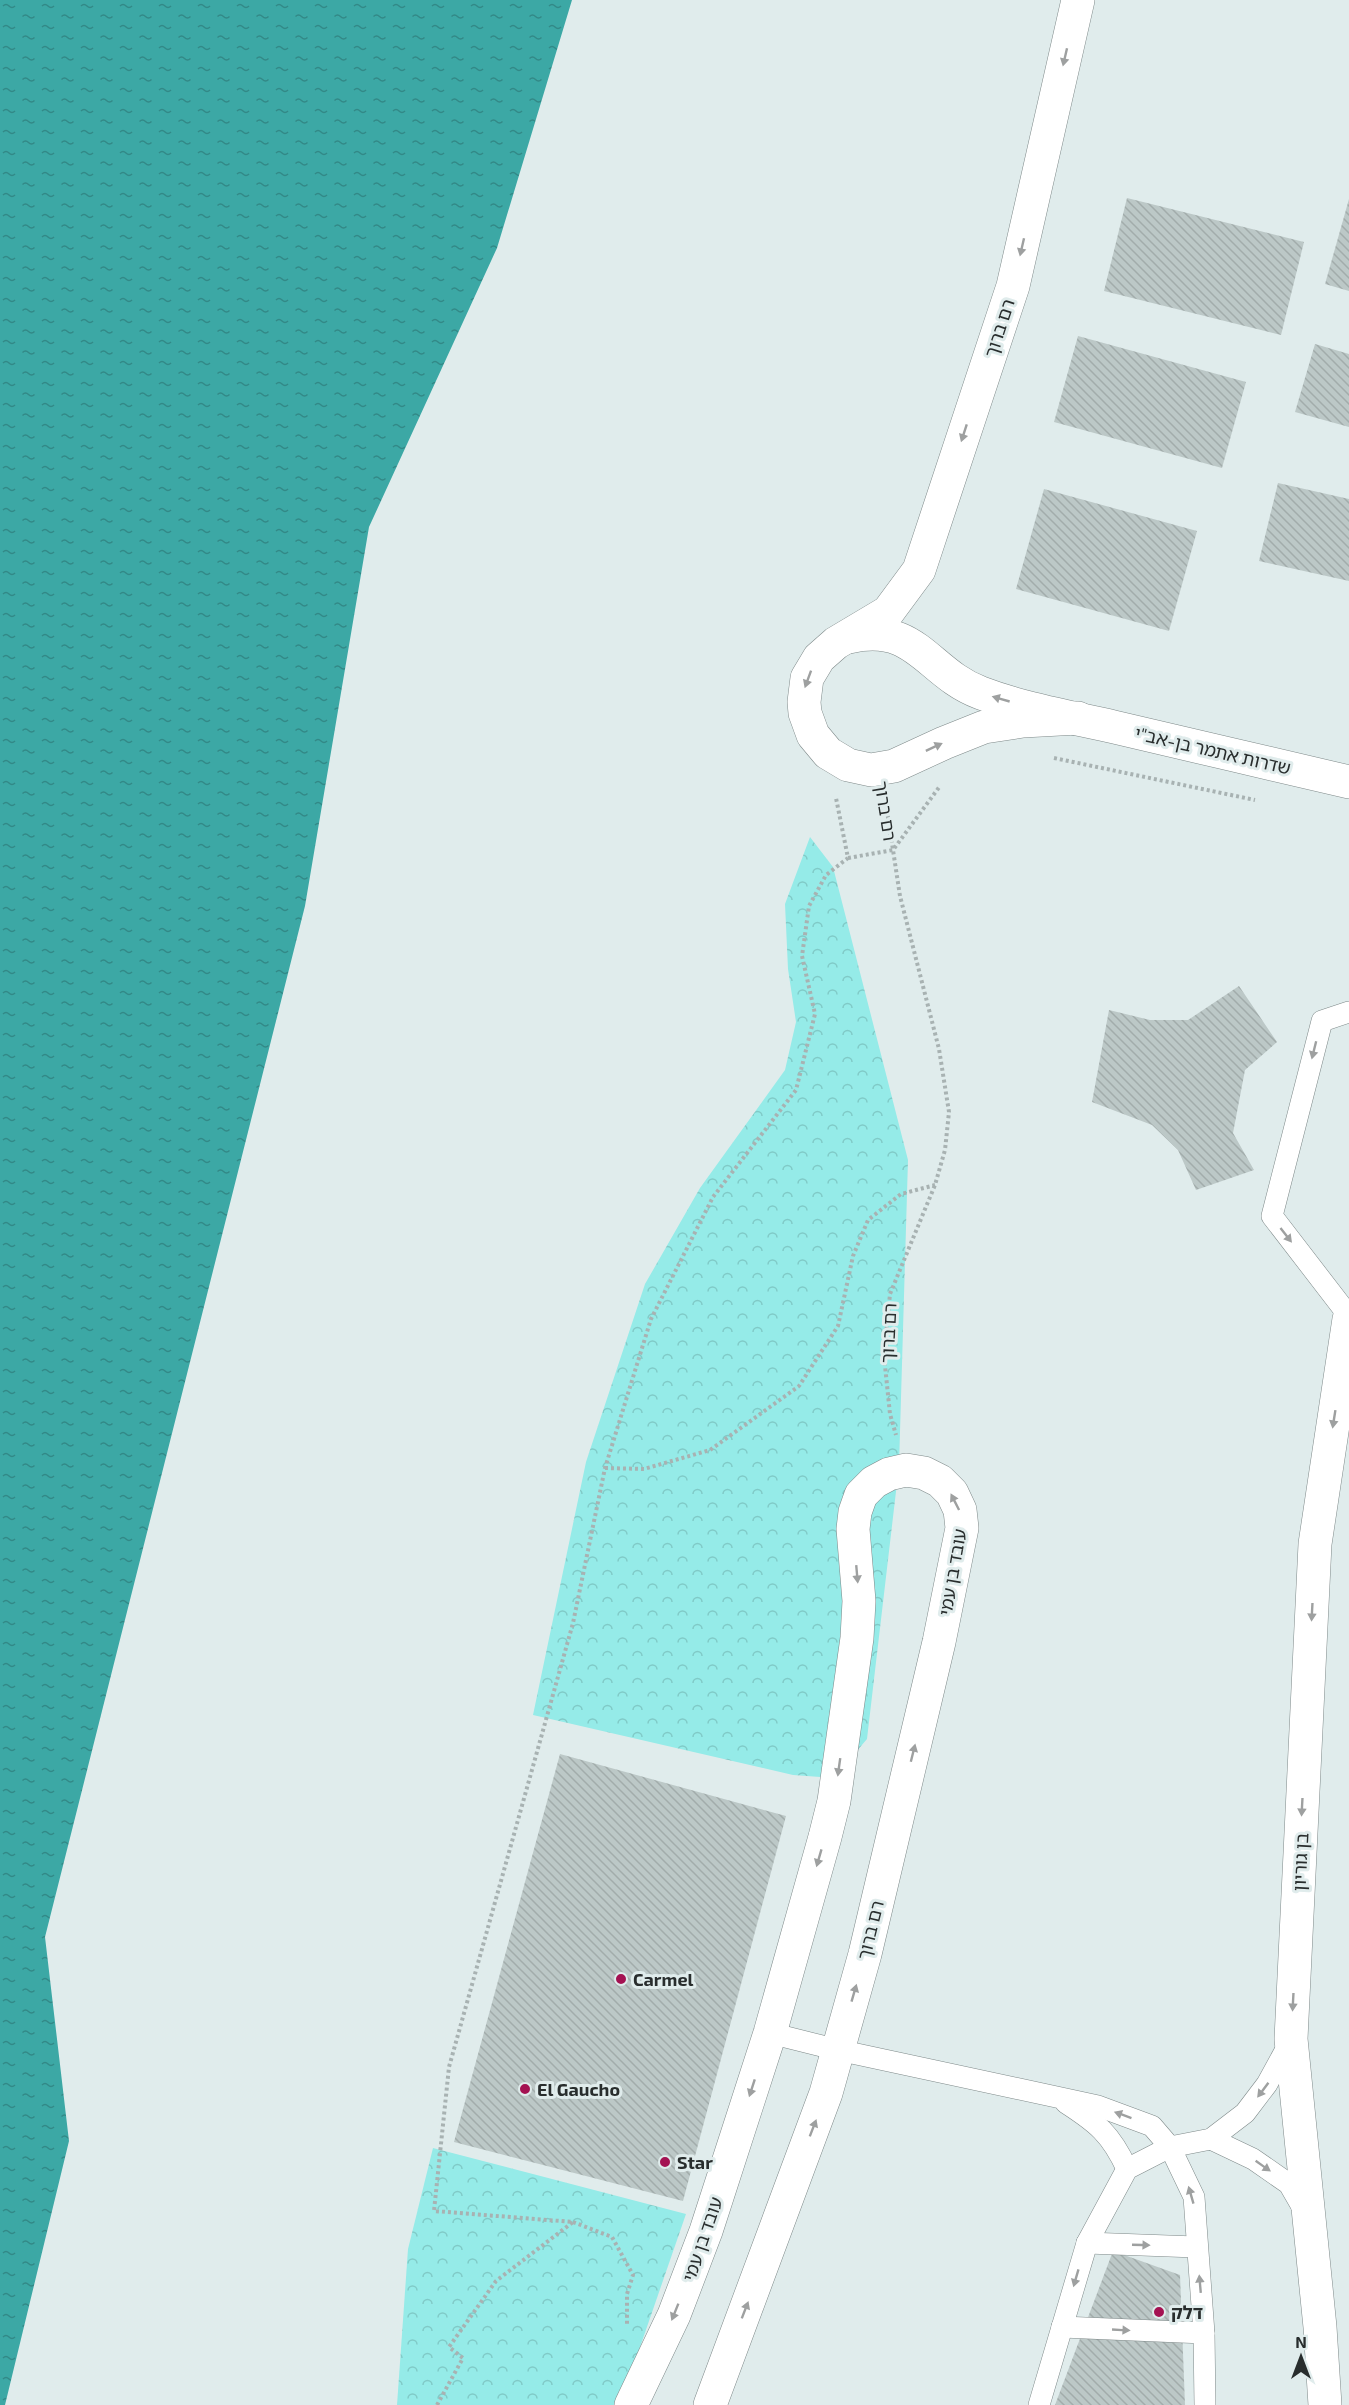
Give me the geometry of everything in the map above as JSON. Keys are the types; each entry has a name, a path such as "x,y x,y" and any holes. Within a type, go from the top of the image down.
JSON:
{"street":[{"name":"רם ברוך","path":"880,769 856,767 828,753 808,725 804,690 812,668 826,650 888,612 919,570 1013,286 1078,0"},
{"name":"שדרות אתמר בן-אב\"י","path":"847,637 866,633 885,634 904,640 955,680 980,693 1349,782"},
{"name":"שדרות אתמר בן-אב\"י","path":"880,769 894,766 984,727 1023,721 1078,718"},
{"name":"בן גוריון","path":"1325,2405 1291,2039 1315,1544 1349,1318"},
{"path":"770,2033 834,1801 857,1638 859,1601 853,1529 855,1512 861,1495 874,1482 889,1474 906,1470"},
{"name":"עובד בן עמי","path":"899,1810 939,1642 962,1528 960,1510 952,1494 940,1481 924,1473 906,1470"},
{"name":"רם ברוך","path":"838,2050 865,1954 899,1810"},
{"name":"עובד בן עמי","path":"631,2405 674,2315 706,2230 770,2033"},
{"path":"711,2405 826,2093 838,2050"}],"lane":[{"path":"1349,1012 1322,1021 1272,1216 1349,1318"},
{"path":"770,2033 838,2050 1098,2106 1152,2126 1170,2147 1194,2198 1204,2333 1205,2405"},
{"path":"1039,2405 1087,2243 1127,2169 1170,2147 1211,2139 1245,2113 1267,2084 1291,2039"},
{"path":"1060,2098 1096,2123 1117,2146 1127,2169"},
{"path":"1211,2139 1253,2159 1289,2184 1309,2219"},
{"path":"1087,2243 1196,2247"},
{"path":"1062,2327 1204,2333"}],"path":[{"path":"828,753 848,858"},
{"path":"1044,756 1267,802"},
{"name":"רם ברוך","path":"880,769 900,896 939,1048 949,1112 945,1150 934,1185 890,1294 884,1356 889,1402 906,1470"},
{"path":"627,2333 627,2294 633,2276 612,2237 573,2222 434,2211 449,2067 573,1623 605,1468 651,1319 713,1197 796,1090 815,1014 802,956 809,906 826,875 848,858 893,850 947,777"},
{"path":"605,1468 644,1469 710,1450 799,1386 838,1326 853,1256 868,1220 901,1194 934,1185"},
{"path":"437,2405 463,2358 449,2347 496,2281 573,2222"}],"green space":[{"path":"810,837 833,867 908,1160 899,1466 867,1739 834,1778 793,1775 533,1715 586,1462 645,1284 700,1188 785,1070 796,1022 788,969 785,904"},
{"path":"433,2148 686,2214 620,2405 397,2405 408,2249"}],"water":[{"path":"0,0 572,0 497,248 369,527 305,906 45,1937 69,2141 5,2405 0,2405"}],"building":[{"path":"1127,198 1304,242 1281,335 1104,291"},
{"path":"1349,199 1349,291 1325,284"},
{"path":"1078,336 1246,382 1222,468 1054,422"},
{"path":"1315,344 1349,354 1349,427 1295,412"},
{"path":"1278,483 1349,499 1349,581 1259,561"},
{"path":"1044,489 1197,531 1169,631 1016,589"},
{"path":"1239,986 1277,1042 1245,1070 1233,1133 1254,1170 1196,1190 1178,1150 1152,1125 1092,1102 1109,1010 1150,1020 1188,1020"},
{"name":"Carmel","path":"560,1754 786,1816 683,2201 454,2142"},
{"path":"1113,2251 1180,2275 1185,2405 1055,2405"}],"place":[{"name":"Carmel","path":"621,1979"},
{"name":"El Gaucho","path":"525,2089"},
{"name":"Star","path":"665,2162"},
{"name":"דלק","path":"1159,2312"}]}
